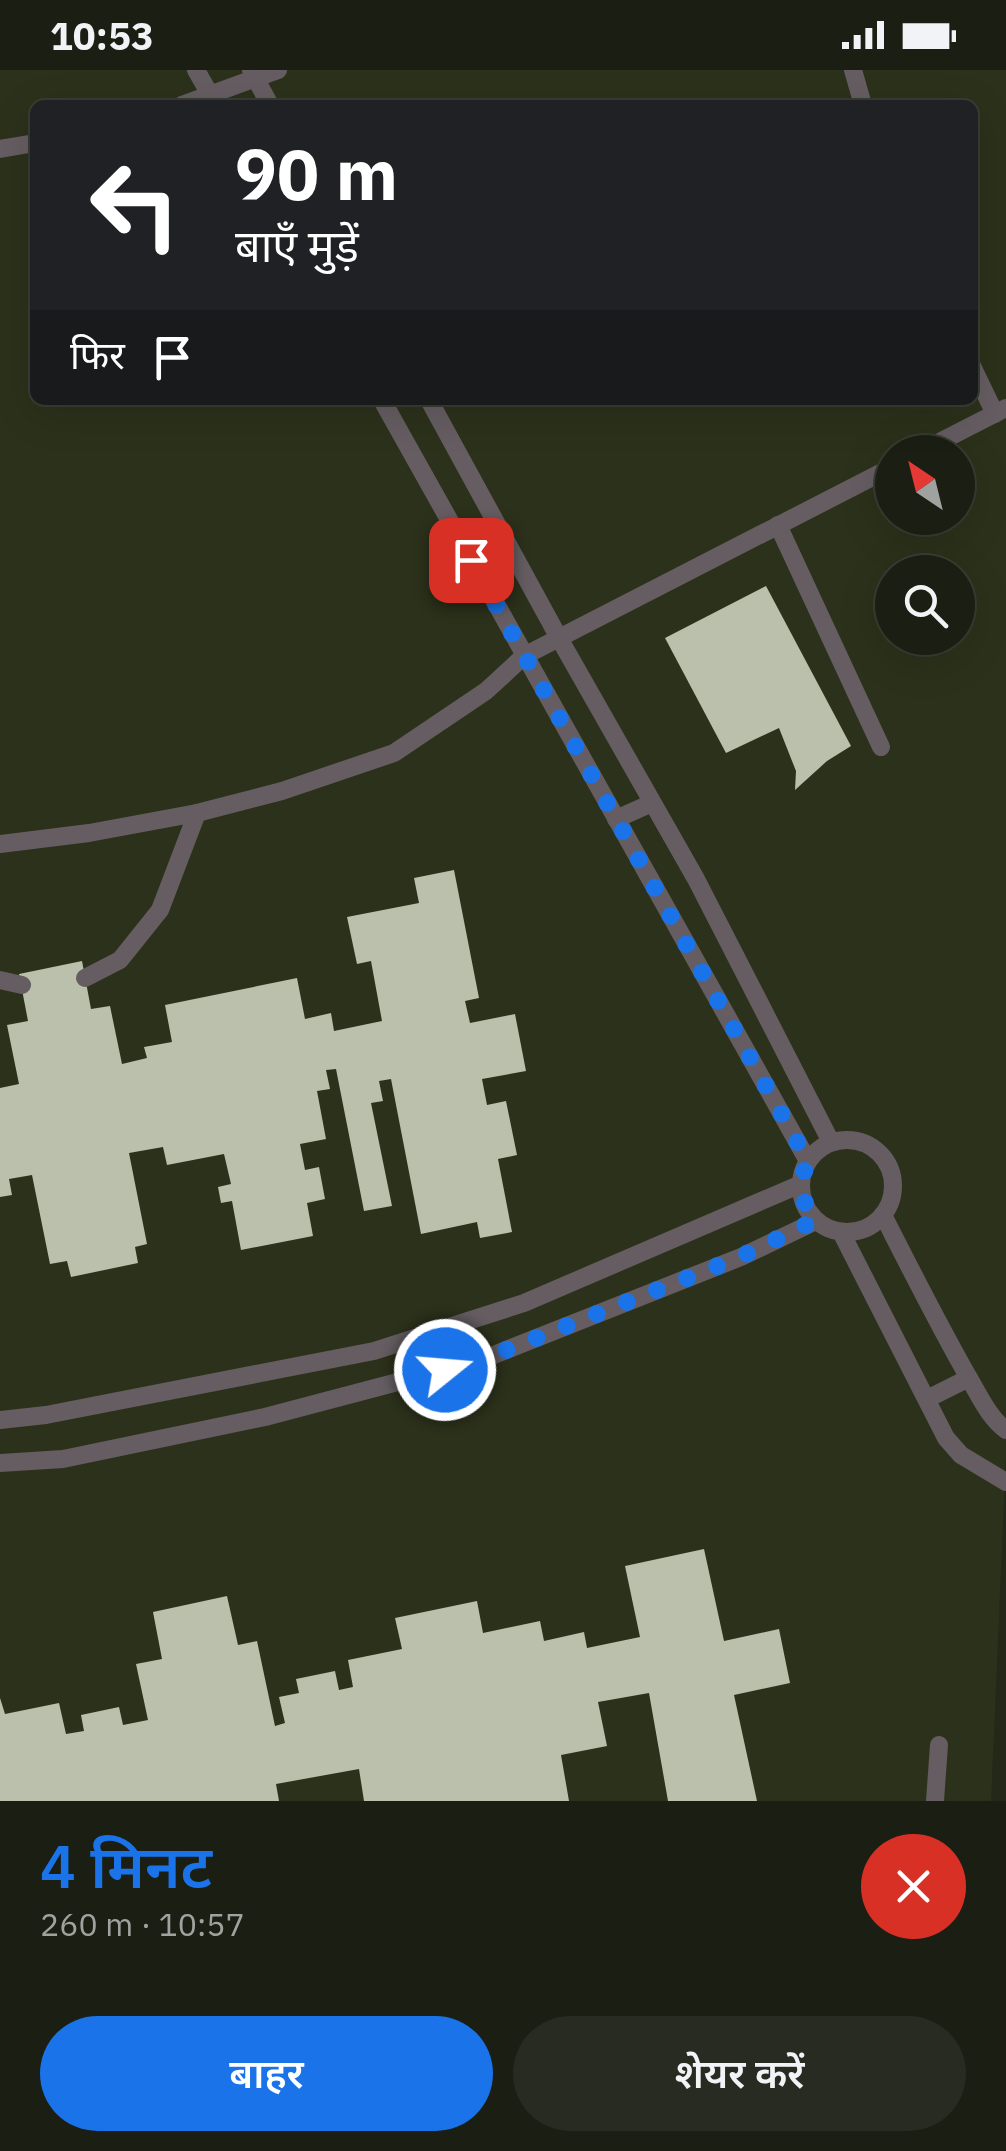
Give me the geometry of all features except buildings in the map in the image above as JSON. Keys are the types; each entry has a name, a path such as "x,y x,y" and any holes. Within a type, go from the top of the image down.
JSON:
{"lane":[{"path":"196,70 213,100 253,74 278,70"},
{"path":"853,70 862,100"},
{"path":"253,74 267,100"},
{"path":"0,149 30,143"},
{"path":"953,435 1000,411 978,376"},
{"path":"385,405 808,1161"},
{"path":"433,405 696,878 832,1142"},
{"path":"0,844 197,813 282,792 394,753 486,692 524,656 875,475"},
{"path":"778,525 881,747"},
{"path":"616,819 652,803"},
{"path":"85,978 120,960 160,910 197,813"},
{"path":"0,980 22,986"},
{"path":"846,1139 875,1148 892,1172 891,1202 871,1225 856,1231 828,1228 807,1210 802,1197 801,1184 808,1161 818,1150 846,1139"},
{"path":"0,1420 46,1415 374,1352 524,1303 801,1184"},
{"path":"883,1215 968,1378 983,1404 1006,1430"},
{"path":"0,1463 63,1459 265,1417 481,1360 740,1257 816,1220"},
{"path":"841,1232 946,1438 961,1454 1006,1482"},
{"path":"927,1399 968,1378"},
{"path":"935,1801 939,1745"}],"shaded area":[{"path":"0,70 1006,70 1006,1454 991,1801 0,1801"}],"route":[{"path":"445,1370 481,1360 740,1257 816,1220 802,1197 801,1184 808,1161 471,560"}]}
